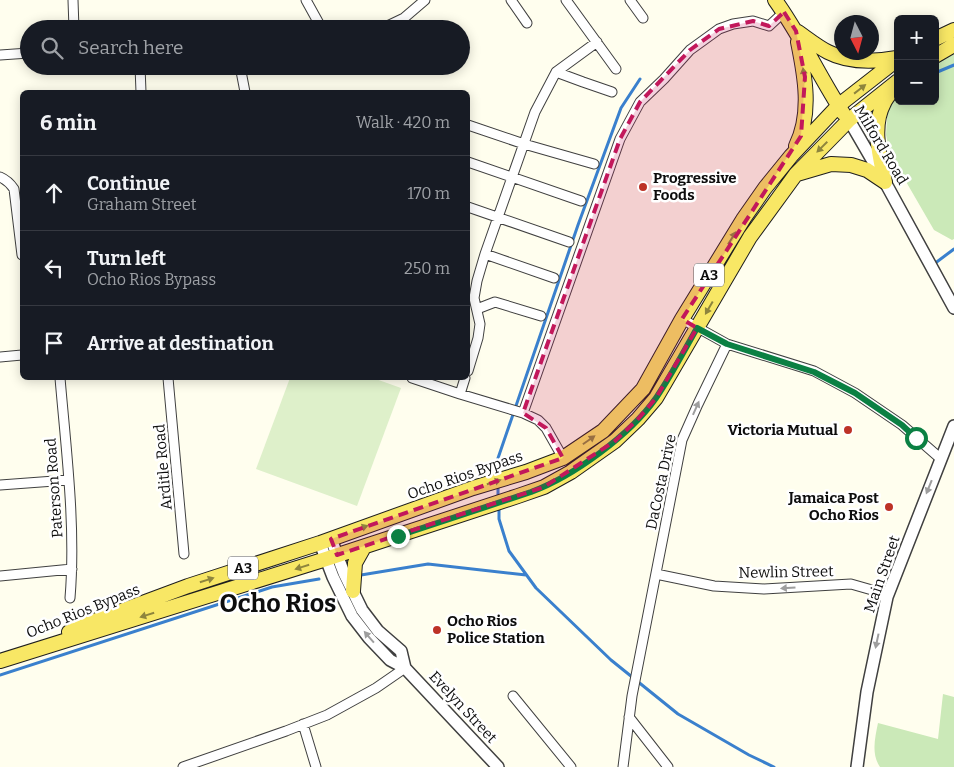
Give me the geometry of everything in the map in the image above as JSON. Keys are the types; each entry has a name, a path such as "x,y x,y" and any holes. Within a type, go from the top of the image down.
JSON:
{"main road":[{"name":"Milford Road","path":"775,0 796,30 838,106 849,120"},
{"path":"796,30 828,52 850,60 894,59"},
{"path":"791,156 801,136 806,96 805,76 796,30"},
{"path":"939,38 954,30"},
{"path":"939,54 954,45"},
{"name":"Ocho Rios Bypass","path":"16,656 87,624 188,586 325,541 563,458 603,431 643,389 682,319 744,218 765,188 791,156 838,106 897,60"},
{"name":"Ocho Rios Bypass","path":"16,656 482,508 544,487 571,472 615,441 656,398 750,237 796,174 849,120 894,85"},
{"path":"885,182 878,143 878,123 883,104 894,88"},
{"path":"796,174 831,164 852,165 867,170 885,182"},
{"path":"353,592 356,563 364,547"},
{"name":"A3","path":"0,661 16,656"}],"street":[{"path":"73,0 74,20"},
{"path":"306,0 317,20"},
{"path":"400,20 425,0"},
{"path":"511,0 528,23"},
{"path":"566,0 616,69"},
{"path":"630,0 643,18"},
{"path":"519,412 620,139 640,102 690,50 720,28 733,24 753,22 769,26 784,12"},
{"path":"470,364 480,324 474,298 477,281 484,254 535,112 556,72 597,42"},
{"path":"0,55 20,54"},
{"path":"556,72 612,92"},
{"path":"140,75 141,90"},
{"path":"242,75 245,90"},
{"name":"Milford Road","path":"849,120 954,308"},
{"path":"470,126 524,144 594,164"},
{"path":"470,163 581,201"},
{"path":"0,177 10,183 14,189 20,238"},
{"path":"470,208 569,242"},
{"path":"484,254 554,278"},
{"path":"477,309 495,302 541,316"},
{"path":"682,319 727,344 814,372 855,393 902,425 941,459"},
{"name":"DaCosta Drive","path":"656,574 682,440 727,344"},
{"path":"0,357 20,355"},
{"name":"Paterson Road","path":"60,380 68,480 72,569 70,598"},
{"name":"Arditle Road","path":"168,380 184,554"},
{"path":"418,380 519,412 538,420 546,428 563,458"},
{"path":"460,394 465,380"},
{"name":"Main Street","path":"859,765 867,692 887,597 954,426"},
{"path":"0,485 68,480"},
{"name":"Evelyn Street","path":"325,541 352,616 369,638 390,660 406,668 498,767"},
{"name":"Evelyn Street","path":"332,557 362,610 378,631 401,651 406,668"},
{"path":"0,576 72,569"},
{"path":"623,767 632,696 656,574"},
{"name":"Newlin Street","path":"656,574 714,586 764,589 850,584 872,590 887,597"},
{"path":"183,767 327,715 376,688 406,668"},
{"path":"513,696 570,767"},
{"path":"629,718 668,767"},
{"path":"303,724 316,767"}],"highlighted area":[{"path":"784,12 796,31 805,77 801,136 682,319 697,328 656,398 638,419 615,441 544,487 337,555 331,539 563,458 546,428 523,413 620,139 640,102 690,50 719,29 753,21 769,26"}],"green space":[{"path":"954,45 954,239 952,240 934,230 890,154 886,135 890,102 894,95 894,105 939,105 939,53"},
{"path":"289,380 379,380 401,388 357,506 256,469"},
{"path":"943,694 954,697 954,767 880,767 875,757 878,723 938,739"}],"waterway":[{"path":"939,71 954,65"},
{"path":"497,477 496,464 578,225 621,108 640,79"},
{"path":"934,264 954,249"},
{"path":"498,486 498,499"},
{"path":"499,506 499,519 509,551 536,588 611,660 678,714 749,755 774,767"},
{"path":"361,575 428,564 526,575"},
{"path":"0,675 272,587 319,579"}],"place":[{"name":"Progressive Foods","path":"643,187"},
{"name":"Victoria Mutual","path":"848,430"},
{"name":"Jamaica Post Ocho Rios","path":"889,507"},
{"name":"Ocho Rios Police Station","path":"437,630"}],"district":[{"name":"Ocho Rios","path":"278,604"}],"route":[{"path":"398,536 531,492 571,472 615,441 638,419 656,398 697,328 727,344 814,372 855,393 902,425 916,438"}]}
